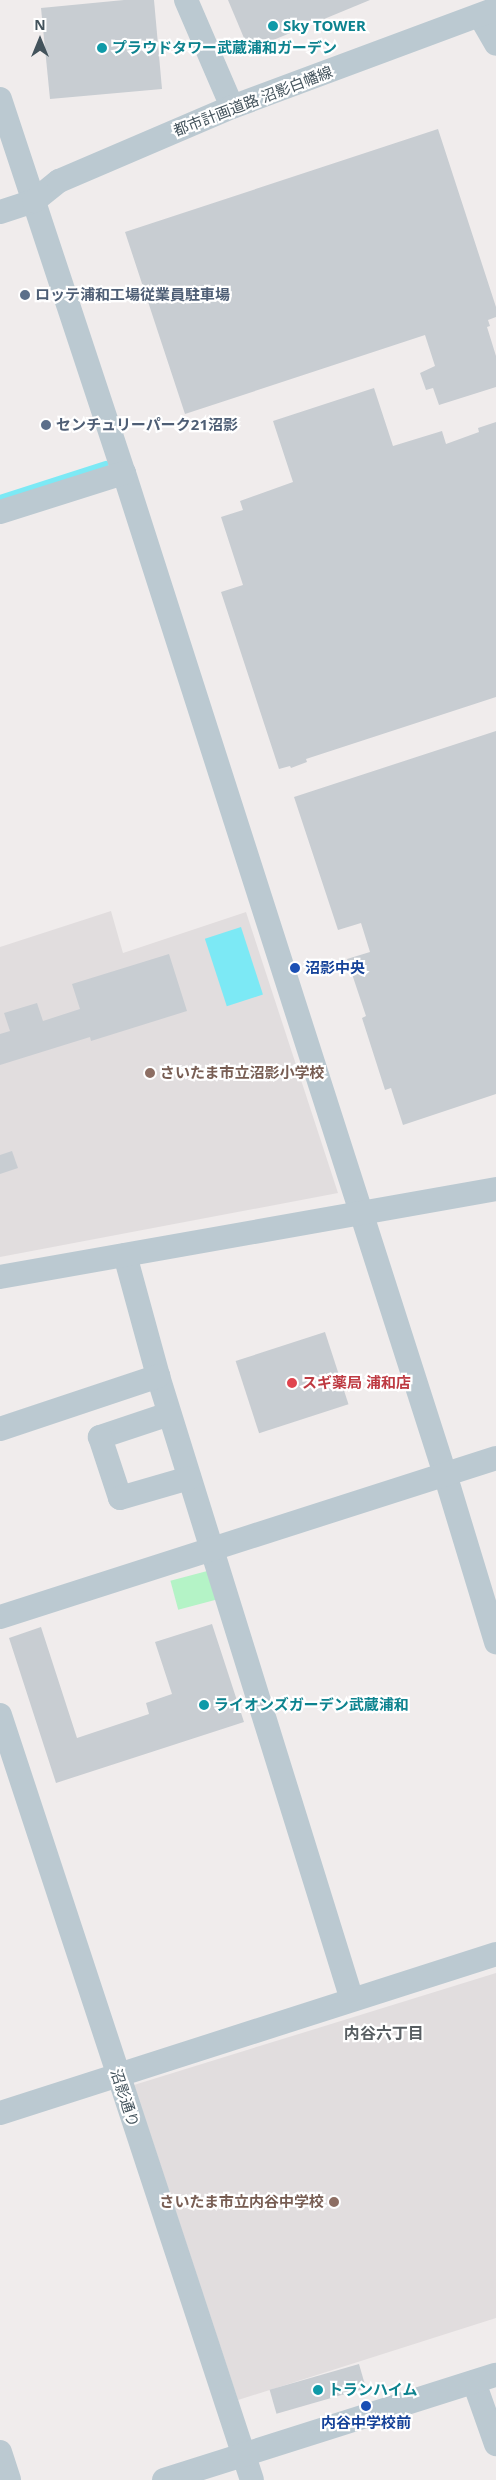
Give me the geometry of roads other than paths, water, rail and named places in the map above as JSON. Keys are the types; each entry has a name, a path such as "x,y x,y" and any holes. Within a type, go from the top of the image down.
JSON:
{"street":[{"path":"186,0 232,107"},
{"path":"488,13 496,44"},
{"name":"都市計画道路 沼影白幡線","path":"0,212 34,201 59,182 232,107 488,13"},
{"path":"0,99 124,473 496,1642"},
{"path":"0,512 124,473"},
{"path":"0,1277 496,1189"},
{"path":"125,1255 169,1414 352,2000"},
{"path":"0,1428 158,1376"},
{"path":"169,1414 100,1437 120,1498 190,1478"},
{"path":"0,1617 496,1458"},
{"name":"沼影通り","path":"0,1715 117,2076 252,2480"},
{"path":"0,2114 496,1954"},
{"path":"164,2480 485,2379 496,2444"},
{"path":"0,2452 9,2480"}],"water":[{"path":"241,927 263,995 227,1006 205,939"}],"waterway":[{"path":"0,498 106,464"}],"place":[{"name":"Sky TOWER","path":"273,26"},
{"name":"プラウドタワー武蔵浦和ガーデン","path":"102,48"},
{"name":"ロッテ浦和工場従業員駐車場","path":"25,295"},
{"name":"センチュリーパーク21沼影","path":"46,425"},
{"name":"沼影中央","path":"295,968"},
{"name":"さいたま市立沼影小学校","path":"150,1073"},
{"name":"スギ薬局 浦和店","path":"292,1383"},
{"name":"ライオンズガーデン武蔵浦和","path":"204,1705"},
{"name":"さいたま市立内谷中学校","path":"334,2202"},
{"name":"トランハイム","path":"318,2390"},
{"name":"内谷中学校前","path":"366,2406"}],"district":[{"name":"内谷六丁目","path":"384,2033"}]}
